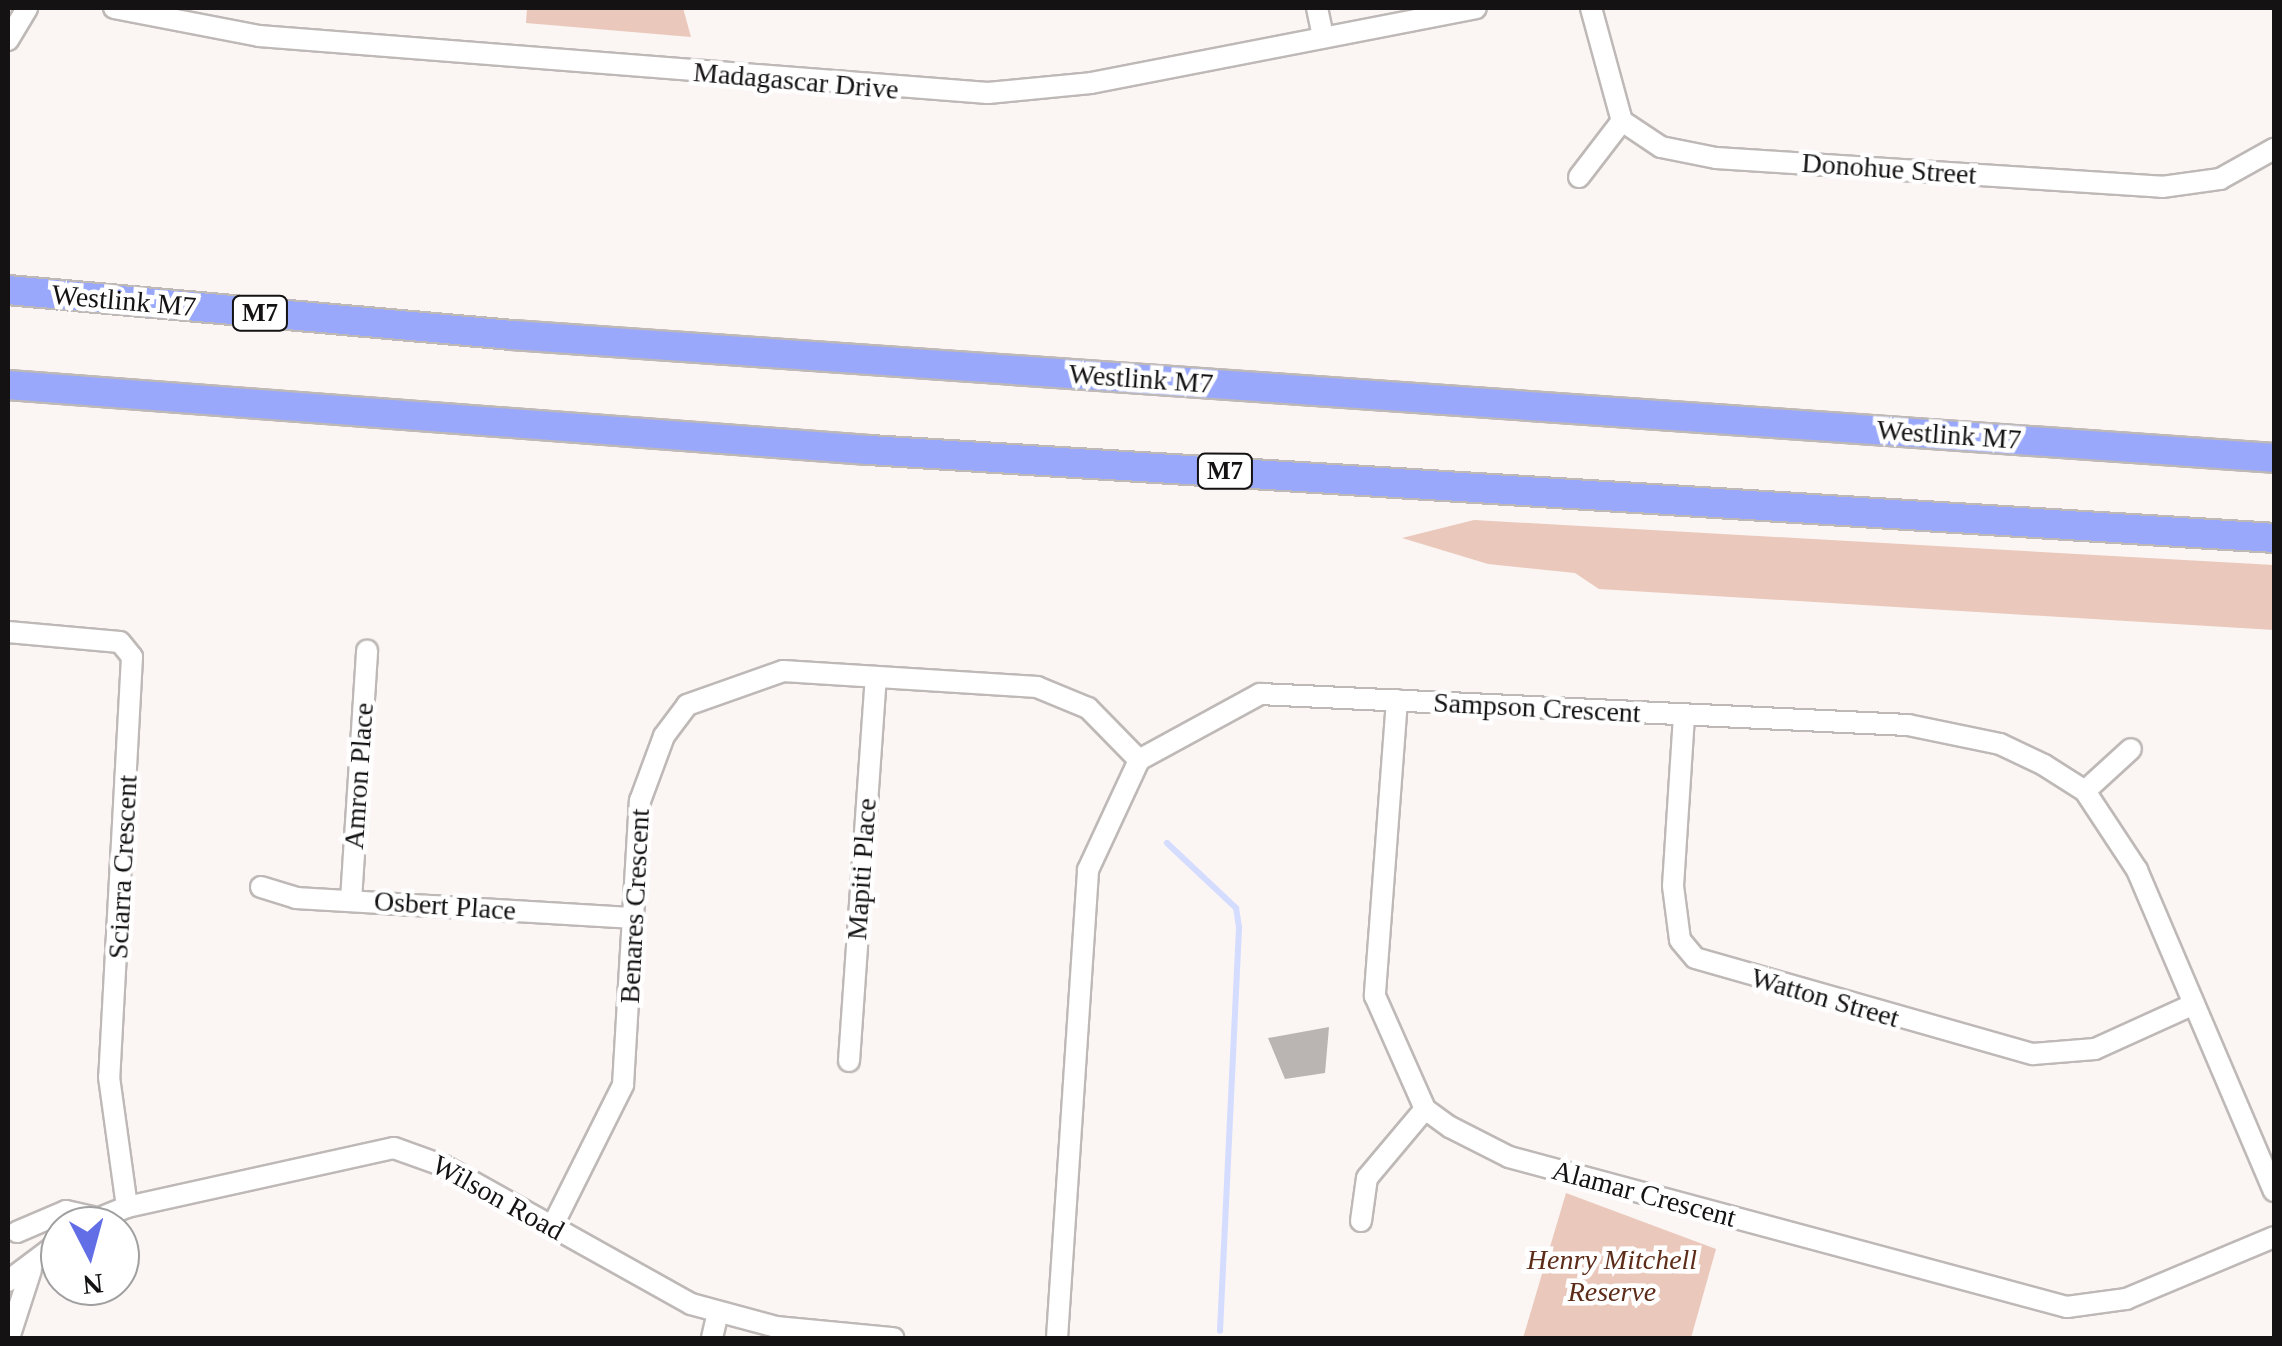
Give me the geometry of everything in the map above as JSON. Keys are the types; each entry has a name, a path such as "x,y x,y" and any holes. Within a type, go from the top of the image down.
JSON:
{"highway":[{"name":"Westlink M7","path":"8,290 532,336 2274,458"},
{"name":"M7","path":"8,384 175,400 2274,538"},
{"path":"8,394 175,400"}],"street":[{"path":"8,40 27,8"},
{"name":"Madagascar Drive","path":"114,8 276,38 952,93 1091,83 1476,8"},
{"path":"1317,8 1323,36"},
{"path":"1579,177 1622,122 1591,8"},
{"name":"Donohue Street","path":"1622,122 1662,147 1716,158 2162,187 2220,179 2274,149"},
{"name":"Sciarra Crescent","path":"8,632 120,642 132,656 109,1077 126,1206"},
{"name":"Amron Place","path":"351,900 366,651"},
{"name":"Benares Crescent","path":"552,1228 622,1085 640,802 664,736 686,705 783,670 1064,694 1139,760"},
{"name":"Mapiti Place","path":"850,1061 876,676"},
{"name":"Sampson Crescent","path":"1139,760 1260,694 1950,730 2000,744 2085,791 2137,870 2274,1191"},
{"path":"1362,1221 1367,1178 1425,1109 1375,996 1397,700"},
{"name":"Watton Street","path":"1684,716 1672,886 1680,940 1696,958 2033,1054 2095,1049 2192,1005"},
{"path":"2085,791 2132,749"},
{"path":"1057,1338 1088,870 1139,760"},
{"name":"Osbert Place","path":"261,887 351,900 630,918"},
{"name":"Alamar Crescent","path":"1425,1109 1509,1157 2067,1307 2126,1299 2274,1236"},
{"name":"Wilson Road","path":"131,1206 394,1148 718,1313 894,1338"},
{"name":"Wilson Road","path":"12,1232 40,1221"},
{"name":"Wilson Road","path":"12,1232 30,1241 32,1267"},
{"path":"8,1281 40,1260"},
{"path":"9,1335 32,1267"},
{"path":"712,1338 718,1313"}],"green space":[{"path":"527,8 683,8 691,37 526,23"},
{"path":"1474,520 2274,565 2274,630 1599,589 1575,573 1488,564 1402,538"},
{"name":"Henry Mitchell Reserve","path":"1566,1193 1716,1249 1691,1338 1523,1338"}],"building":[{"path":"1329,1027 1325,1073 1285,1079 1268,1038"}],"waterway":[{"path":"1167,843 1236,908 1239,928 1220,1331"}]}
